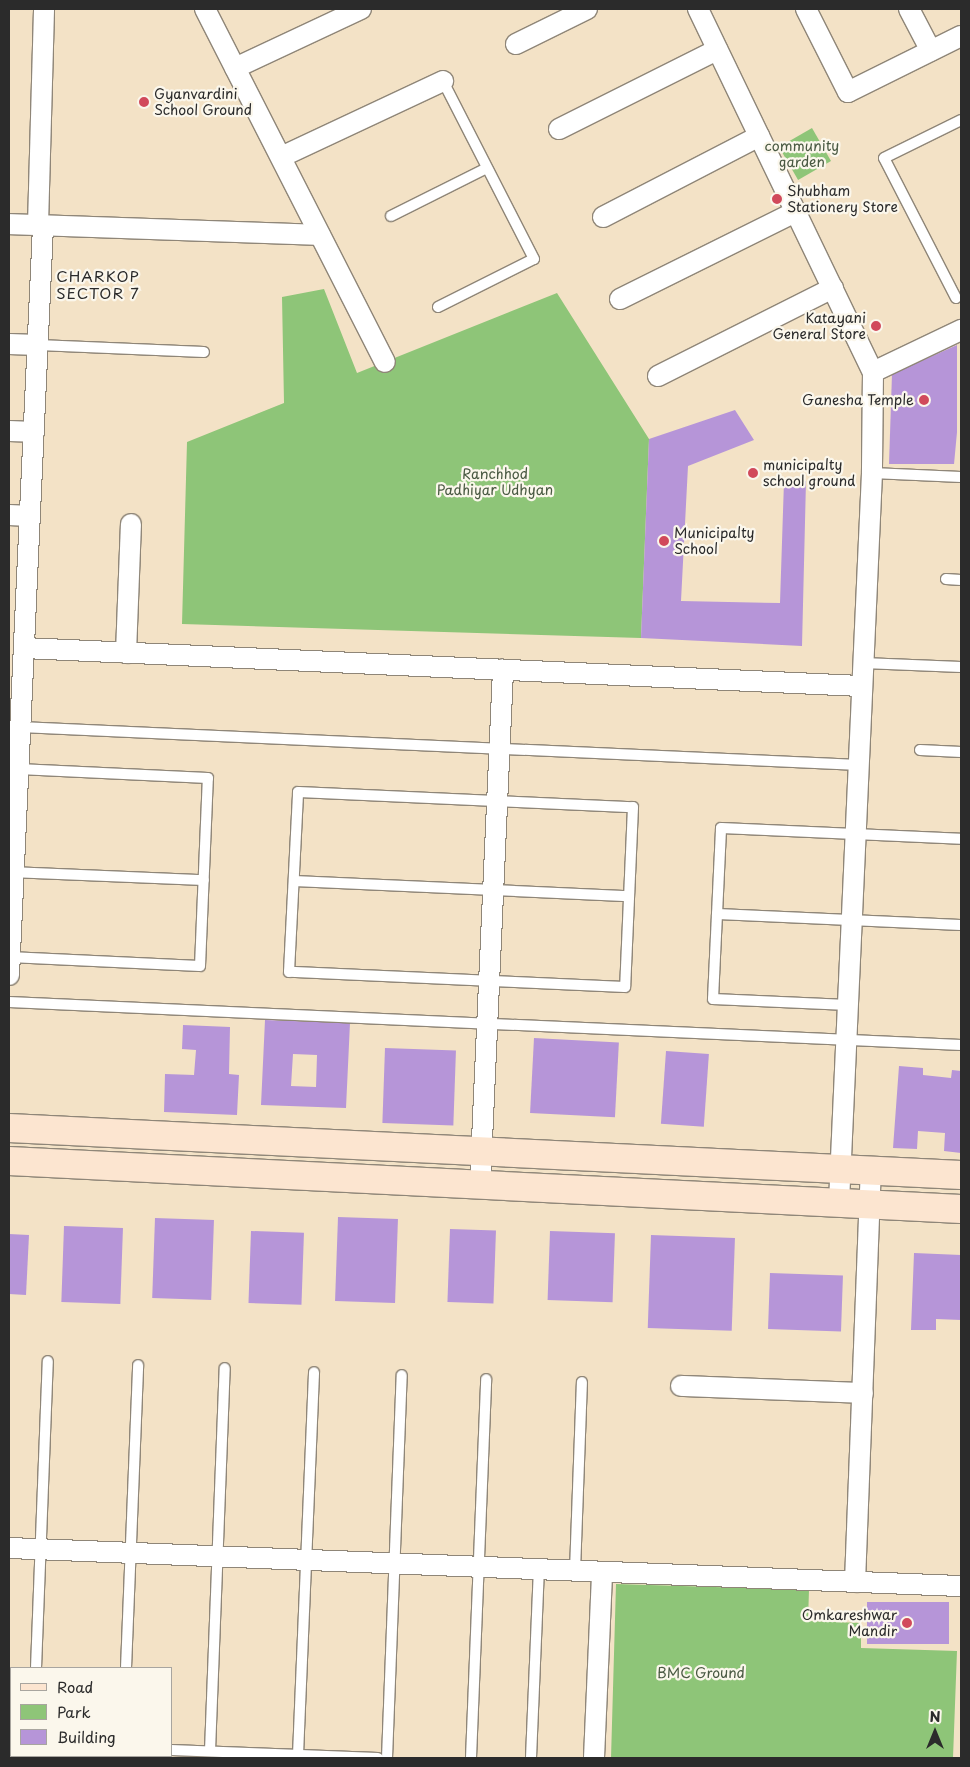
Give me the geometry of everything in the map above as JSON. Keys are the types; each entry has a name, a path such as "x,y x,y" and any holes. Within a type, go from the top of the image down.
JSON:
{"street":[{"path":"9,963 11,872 18,769 38,345 44,9"},
{"path":"205,9 385,362"},
{"path":"235,68 361,9"},
{"path":"516,44 587,9"},
{"path":"698,9 873,372 872,473 839,1202"},
{"path":"806,9 848,92 961,36"},
{"path":"909,9 931,51"},
{"path":"559,129 718,50"},
{"path":"281,157 443,81"},
{"path":"603,217 759,136"},
{"path":"620,299 795,212"},
{"path":"9,224 320,235"},
{"path":"658,376 833,288"},
{"path":"873,372 961,330"},
{"path":"9,344 38,345"},
{"path":"9,431 34,432"},
{"path":"9,515 30,516"},
{"path":"126,653 131,524"},
{"path":"24,648 862,686"},
{"path":"480,1185 503,670"},
{"path":"9,1128 871,1169 961,1175"},
{"path":"9,1161 961,1209"},
{"path":"856,1582 871,1169"},
{"path":"680,1386 863,1393"},
{"path":"9,1548 961,1586"},
{"path":"594,1758 602,1572"}],"lane":[{"path":"438,307 534,259 443,81"},
{"path":"956,298 884,158 961,121"},
{"path":"391,216 487,168"},
{"path":"38,345 204,352"},
{"path":"872,473 961,477"},
{"path":"946,579 961,580"},
{"path":"864,663 961,667"},
{"path":"20,727 859,765"},
{"path":"920,750 961,752"},
{"path":"9,963 200,966 204,880 208,778 18,769"},
{"path":"298,792 633,807 625,987 290,972 294,881 298,792"},
{"path":"848,1005 714,999 721,828 961,839"},
{"path":"11,872 204,880"},
{"path":"294,881 629,896"},
{"path":"717,914 961,925"},
{"path":"9,1002 961,1045"},
{"path":"36,1667 48,1361"},
{"path":"126,1667 138,1365"},
{"path":"210,1751 225,1368"},
{"path":"298,1755 314,1372"},
{"path":"387,1758 402,1375"},
{"path":"471,1758 486,1379"},
{"path":"575,1571 582,1382"},
{"path":"531,1758 539,1569"},
{"path":"172,1750 378,1758"}],"green space":[{"name":"community garden","path":"812,128 831,161 798,180 779,147"},
{"name":"Ranchhod Padhiyar Udhyan","path":"324,289 357,373 557,293 649,439 641,638 182,624 187,442 284,403 282,297"},
{"name":"BMC Ground","path":"616,1584 809,1590 808,1621 861,1623 861,1648 957,1651 953,1758 611,1758"}],"building":[{"name":"Ganesha Temple","path":"957,345 957,432 954,464 889,464 892,374"},
{"name":"Municipalty School","path":"735,410 754,440 688,466 681,601 780,603 784,481 806,481 802,646 641,638 649,439"},
{"path":"265,1020 350,1023 346,1108 261,1105","holes":["293,1054 317,1055 316,1087 291,1086"]},
{"path":"183,1025 230,1027 229,1074 239,1075 237,1115 164,1112 165,1074 194,1075 196,1050 182,1049"},
{"path":"534,1038 619,1042 615,1117 530,1113"},
{"path":"385,1048 456,1050 453,1125 382,1123"},
{"path":"666,1051 709,1054 704,1127 661,1124"},
{"path":"899,1066 923,1068 923,1075 951,1078 952,1070 961,1071 961,1153 944,1151 945,1133 918,1131 917,1149 893,1148"},
{"path":"338,1217 398,1219 395,1303 335,1301"},
{"path":"155,1218 214,1220 211,1300 152,1298"},
{"path":"64,1226 123,1228 120,1304 61,1302"},
{"path":"450,1229 496,1231 493,1304 447,1302"},
{"path":"251,1231 304,1233 301,1305 248,1303"},
{"path":"550,1231 615,1233 613,1302 548,1300"},
{"path":"9,1234 29,1235 26,1295 9,1294"},
{"path":"651,1235 735,1238 732,1331 648,1328"},
{"path":"914,1253 961,1255 961,1320 936,1319 936,1330 911,1330"},
{"path":"770,1273 843,1276 841,1332 768,1329"},
{"name":"Omkareshwar Mandir","path":"867,1602 949,1602 949,1644 867,1644"}],"place":[{"name":"Gyanvardini School Ground","path":"144,102"},
{"name":"Shubham Stationery Store","path":"777,199"},
{"name":"Katayani General Store","path":"876,326"},
{"name":"Ganesha Temple","path":"924,400"},
{"name":"municipalty school ground","path":"753,473"},
{"name":"Municipalty School","path":"664,541"},
{"name":"Omkareshwar Mandir","path":"907,1623"}],"district":[{"name":"CHARKOP SECTOR 7","path":"98,284"}]}
